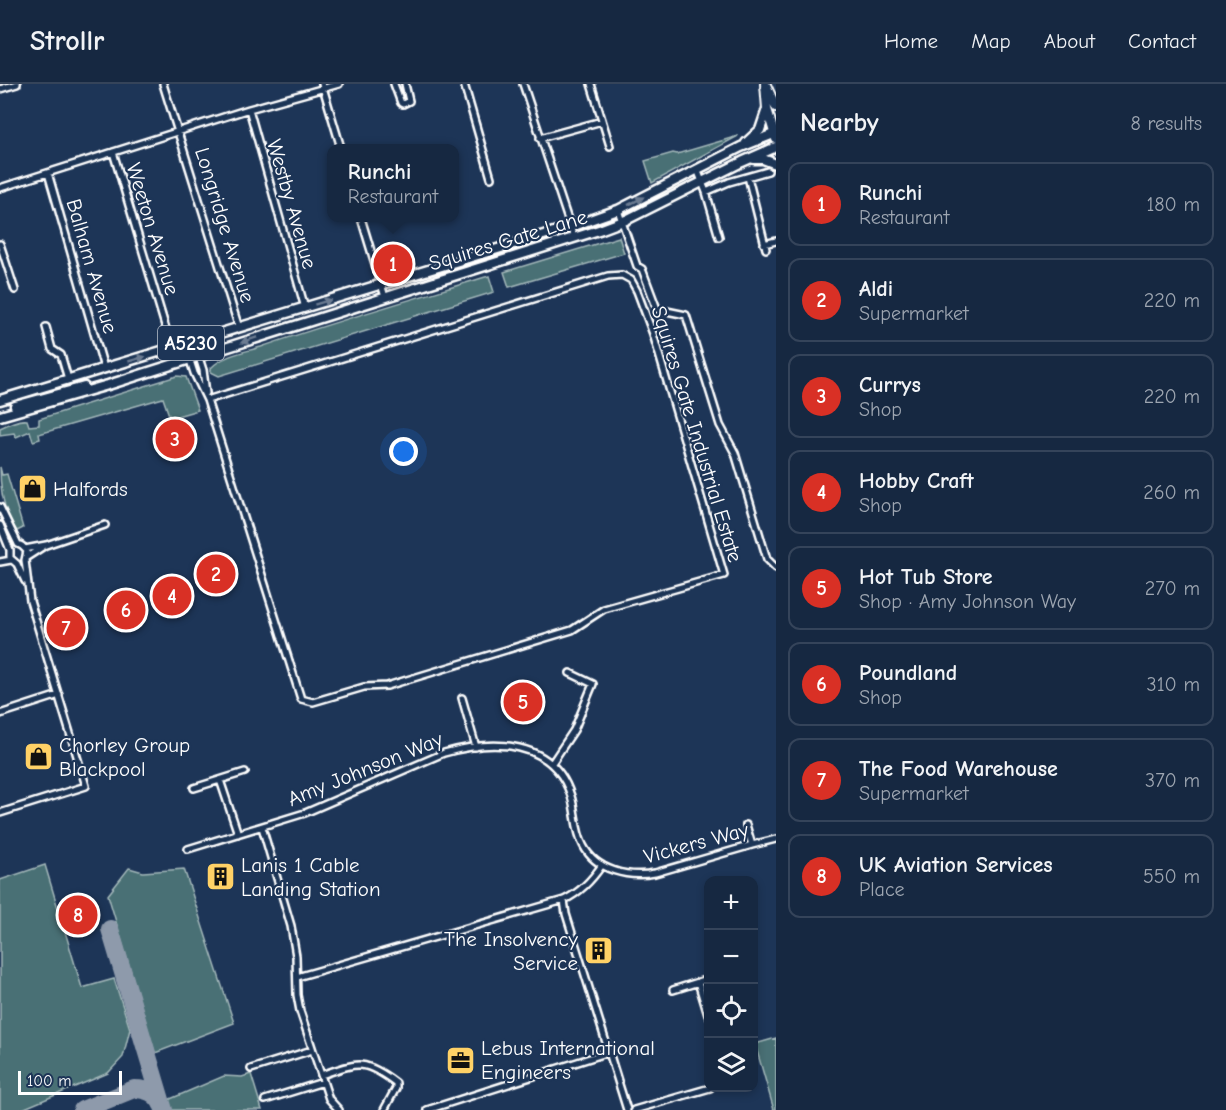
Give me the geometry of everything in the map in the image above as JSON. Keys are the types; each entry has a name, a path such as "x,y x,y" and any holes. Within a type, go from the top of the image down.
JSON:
{"main road":[{"path":"765,84 775,135"},
{"path":"741,147 760,130 771,108"},
{"name":"Squires Gate Lane","path":"0,400 570,227 618,210 741,147 775,135"},
{"name":"Squires Gate Lane","path":"0,416 194,358 622,222 702,181 776,147"},
{"path":"742,162 763,159 776,164"},
{"path":"0,411 68,390 120,381"}],"street":[{"path":"0,89 16,84"},
{"name":"Longridge Avenue","path":"163,84 239,328"},
{"path":"0,188 323,86 339,84"},
{"path":"394,84 400,103 403,104 409,100 405,84"},
{"path":"464,84 491,178"},
{"path":"523,84 574,238"},
{"path":"591,84 610,146"},
{"path":"323,86 340,144"},
{"name":"Westby Avenue","path":"249,109 304,308"},
{"path":"540,138 602,121"},
{"name":"Weeton Avenue","path":"113,153 172,349"},
{"path":"697,169 720,237"},
{"path":"706,192 768,171"},
{"name":"Balham Avenue","path":"48,173 104,368"},
{"path":"748,177 765,247 776,241"},
{"path":"618,210 638,266 642,268 657,309 686,315 720,425 735,453 767,559 776,568"},
{"path":"362,222 385,297"},
{"path":"0,244 15,290"},
{"path":"0,269 7,267"},
{"name":"Squires Gate Industrial Estate","path":"185,345 194,358 207,400 301,699 313,702 364,687 387,686 572,630 604,609 724,574 653,334 631,280 622,274 608,276 207,400"},
{"path":"46,327 52,349 60,355 68,379"},
{"path":"194,342 194,358 207,400"},
{"path":"0,507 18,544 25,549 46,545 105,525"},
{"path":"0,525 11,560"},
{"path":"0,556 18,544"},
{"path":"18,564 46,545"},
{"path":"25,549 27,589"},
{"path":"0,562 11,560 18,564 86,786 0,813"},
{"path":"552,763 574,729 593,684 570,673"},
{"path":"0,714 59,695"},
{"path":"462,698 476,747"},
{"name":"Amy Johnson Way","path":"188,849 305,813 444,753 476,747 517,747 536,753 552,763"},
{"name":"Vickers Way","path":"552,763 567,785 572,798 579,836 586,852 602,865 627,875 640,876 655,873 776,839"},
{"path":"194,788 245,772"},
{"path":"220,780 238,834"},
{"path":"746,825 752,845"},
{"path":"262,826 291,926 300,1011 329,1100 339,1110"},
{"path":"297,977 564,900 576,895 587,885 602,865"},
{"path":"564,900 566,914 627,1110"},
{"path":"673,990 704,980"},
{"path":"698,982 704,1002"},
{"path":"251,1069 312,1050"},
{"path":"427,1110 609,1052"},
{"path":"321,1075 356,1064 365,1065 396,1083 396,1088 384,1110"},
{"path":"266,1100 323,1082"},
{"path":"634,1110 704,1090"}],"green space":[{"path":"738,136 652,183 645,161"},
{"path":"619,237 624,253 509,287 504,272"},
{"path":"489,276 494,292 219,376 211,372 211,368 216,364 234,354"},
{"path":"177,376 186,377 198,410 170,418 163,398 39,434 40,439 33,441 30,431 16,437 14,433 0,435 0,428 13,422 27,420 29,426 39,425 39,419"},
{"path":"0,467 2,475 7,474 23,528 17,531 9,517 4,500"},
{"path":"45,865 82,988 114,979 130,1029 123,1057 108,1073 20,1110 0,1110 0,880"},
{"path":"129,868 143,872 184,869 234,1023 155,1053 108,895"},
{"path":"776,1038 776,1110 774,1110 758,1054 758,1043"},
{"path":"251,1074 262,1110 171,1110 168,1100 224,1076 242,1077"}],"taxiway":[{"path":"110,929 164,1110"},
{"path":"82,1110 134,1089 151,1092 162,1105"}],"place":[{"name":"Runchi","path":"393,264"},
{"name":"Currys","path":"175,439"},
{"name":"Halfords","path":"32,489"},
{"name":"Aldi","path":"216,574"},
{"name":"Hobby Craft","path":"172,596"},
{"name":"Poundland","path":"126,610"},
{"name":"The Food Warehouse","path":"66,628"},
{"name":"Hot Tub Store","path":"523,702"},
{"name":"Chorley Group Blackpool","path":"38,757"},
{"name":"Lanis 1 Cable Landing Station","path":"220,877"},
{"name":"UK Aviation Services","path":"78,915"},
{"name":"The Insolvency Service","path":"599,951"},
{"name":"Lebus International Engineers","path":"460,1060"}]}
